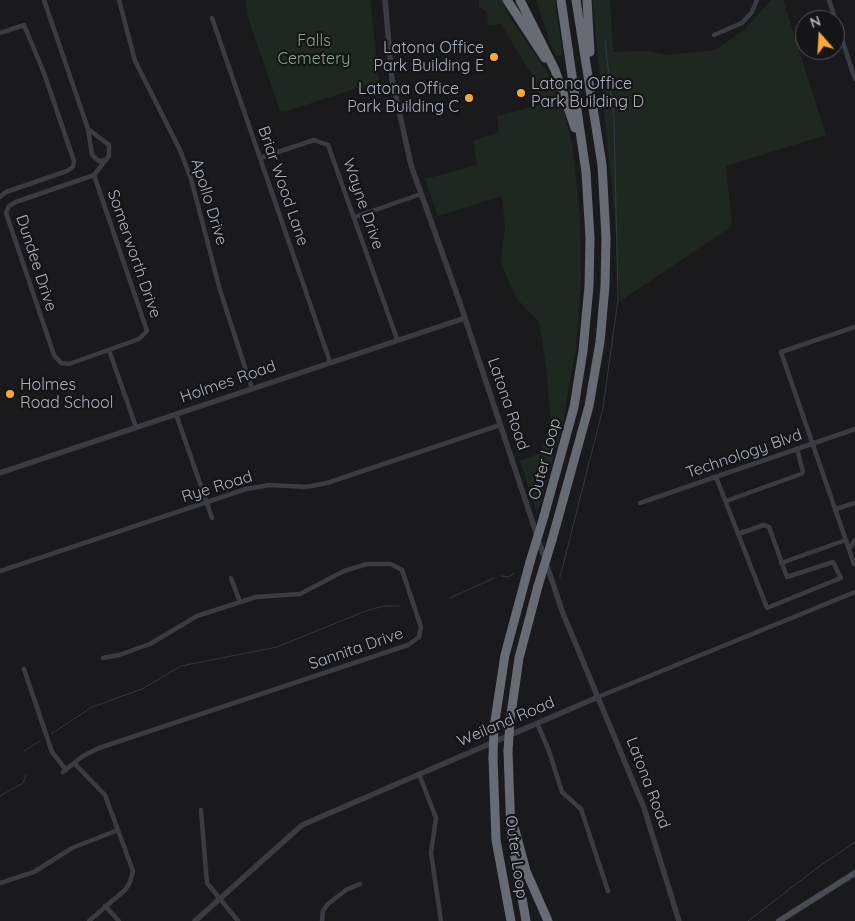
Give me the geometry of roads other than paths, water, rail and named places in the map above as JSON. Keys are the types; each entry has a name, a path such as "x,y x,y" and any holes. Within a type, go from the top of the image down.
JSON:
{"highway":[{"path":"507,0 565,93"},
{"path":"520,0 565,93 574,123 588,205"},
{"name":"Outer Loop","path":"512,921 496,840 493,758 494,727 507,647 569,430 582,359 589,295 588,205 581,132 562,0"},
{"name":"Outer Loop","path":"526,921 514,858 508,794 510,721 519,658 588,414 602,319 606,262 601,157 576,0"},
{"path":"587,0 594,110"},
{"path":"508,794 522,860 548,921"}],"main road":[{"path":"779,921 855,873"}],"street":[{"path":"44,0 88,129 94,158 102,161 109,156 109,145 88,129"},
{"name":"Apollo Drive","path":"119,0 135,61 180,150 194,187 220,290 252,389"},
{"name":"Latona Road","path":"385,0 394,95 405,144 562,611 647,815 679,921"},
{"path":"714,35 742,23 752,12 757,0"},
{"path":"829,0 855,79"},
{"name":"Briar Wood Lane","path":"212,18 330,362"},
{"path":"0,34 24,25 44,73 74,162 73,167 67,171 6,192 0,196"},
{"name":"Wayne Drive","path":"260,158 314,140 324,142 334,155 397,340"},
{"name":"Somerworth Drive","path":"109,156 94,175 147,327 143,337 109,350"},
{"name":"Dundee Drive","path":"94,175 16,202 9,206 6,213 56,359 61,363 69,364 109,350"},
{"path":"355,218 421,194"},
{"name":"Holmes Road","path":"0,473 465,318"},
{"path":"854,564 781,352 855,327"},
{"path":"109,350 136,427"},
{"path":"176,414 212,518"},
{"name":"Rye Road","path":"0,571 206,502 258,487 306,487 327,484 500,425"},
{"name":"Technology Blvd","path":"640,503 855,429"},
{"path":"726,501 801,474 803,472 797,450"},
{"path":"716,477 726,501 738,534 767,608 841,578 833,562 787,577 767,526 738,534"},
{"path":"836,509 855,503"},
{"path":"781,563 846,540"},
{"path":"849,549 855,540"},
{"name":"Sannita Drive","path":"74,763 99,748 408,645 416,640 421,631 404,574 399,568 391,564 367,564 351,568 300,594 256,597 188,620 136,650 103,658"},
{"path":"231,578 240,602"},
{"name":"Weiland Road","path":"195,921 302,825 598,697 855,592"},
{"path":"24,669 52,752 65,771 74,763 105,795 133,874 124,890 89,921"},
{"path":"537,723 562,792 581,809 608,891"},
{"path":"419,774 436,818 431,853 441,921"},
{"path":"201,810 206,878 219,899 238,921"},
{"path":"0,884 43,868 81,844 118,830"},
{"path":"322,921 322,911 328,904 346,890 360,884"},
{"path":"105,906 119,921"}],"waterway":[{"path":"560,577 603,408 618,299 614,119 605,41"},
{"path":"501,576 509,577 514,573"},
{"path":"450,598 494,578"},
{"path":"51,734 92,707 142,689 181,666 277,647 363,612 383,606 399,606"},
{"path":"24,751 40,741"},
{"path":"0,796 23,783 26,775"},
{"path":"748,921 817,868 855,842"}],"place":[{"name":"Latona Office Park Building E","path":"494,57"},
{"name":"Latona Office Park Building D","path":"521,93"},
{"name":"Latona Office Park Building C","path":"469,98"},
{"name":"Holmes Road School","path":"10,394"}],"park label":[{"name":"Falls Cemetery","path":"314,50"}]}
